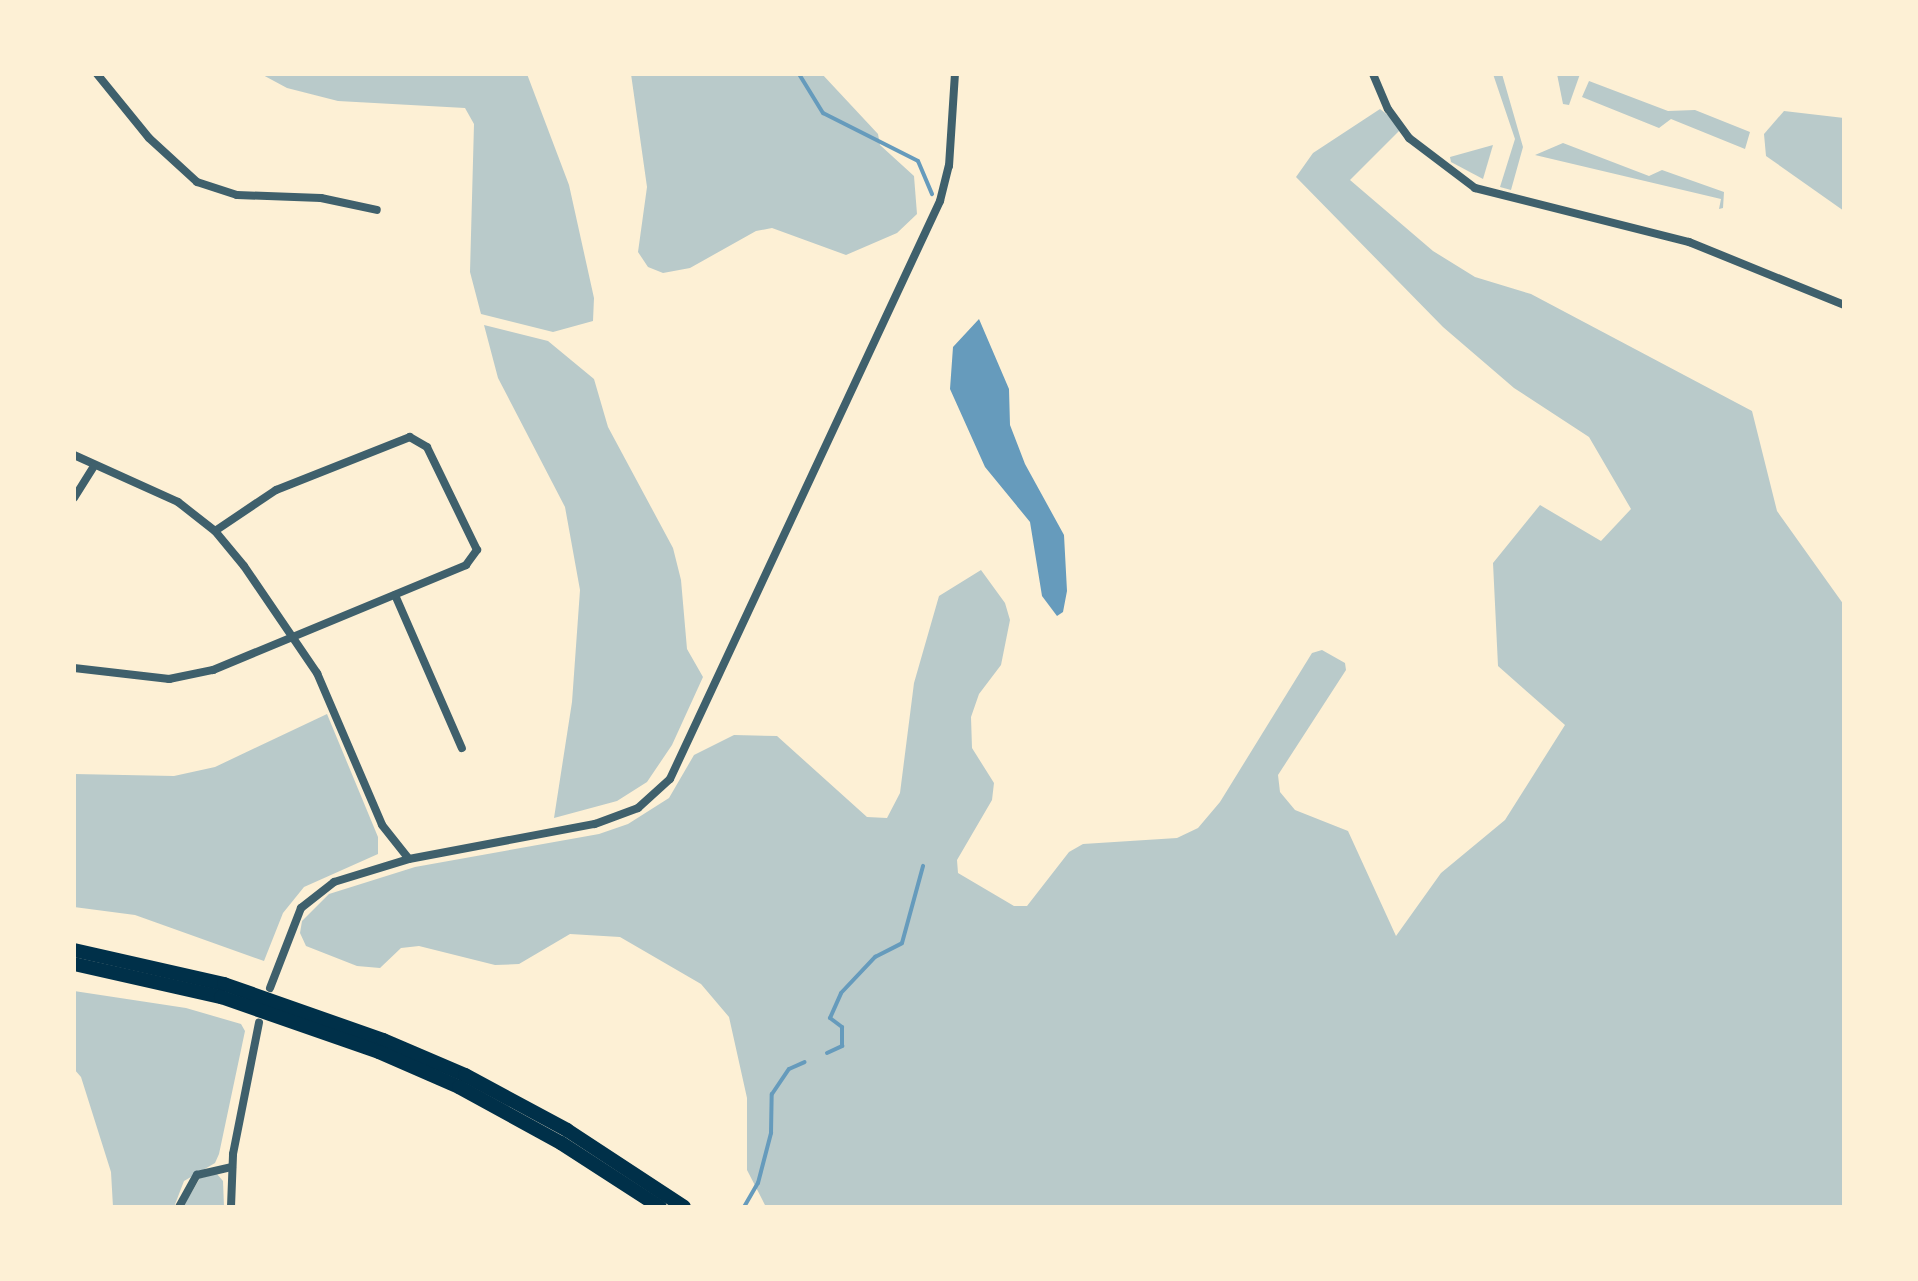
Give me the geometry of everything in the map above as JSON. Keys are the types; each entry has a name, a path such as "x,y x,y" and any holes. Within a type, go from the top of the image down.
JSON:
{"highway":[{"path":"74,950 224,984 397,1046 465,1075 567,1130 684,1207"},
{"path":"74,964 221,997 379,1052 561,1143 660,1207"}],"street":[{"path":"97,74 149,138 197,182 237,195 321,198 377,210"},
{"path":"270,988 295,920 310,898 352,875 409,859 595,824 638,808 670,779 940,201 949,166 955,74"},
{"path":"1373,74 1388,109 1409,138 1475,188 1689,242 1844,305"},
{"path":"74,668 147,678 188,676 297,639 466,565 477,550 427,447 417,439 399,437 276,490 215,531"},
{"path":"74,455 156,490 215,531 297,639 331,703 382,825 409,859"},
{"path":"74,498 94,466"},
{"path":"395,595 462,748"},
{"path":"231,1207 232,1167 245,1074 259,1023"},
{"path":"179,1207 197,1175 232,1167"}],"shaded area":[{"path":"261,74 527,74 569,185 594,298 593,321 553,332 481,314 470,272 474,124 465,108 338,101 287,88"},
{"path":"631,74 822,74 878,134 880,145 914,176 917,214 897,233 846,255 772,228 756,231 690,268 663,273 648,267 638,252 647,187"},
{"path":"1493,74 1502,74 1523,147 1511,190 1500,187 1515,139"},
{"path":"1557,74 1580,74 1569,105 1563,104"},
{"path":"1589,81 1668,111 1695,110 1750,132 1745,149 1671,119 1659,128 1582,97"},
{"path":"1380,109 1403,127 1350,180 1433,251 1475,277 1531,294 1752,411 1777,511 1844,605 1844,1207 766,1207 747,1170 747,1098 729,1017 701,984 620,937 570,934 519,964 495,965 419,946 401,948 380,968 357,966 306,946 300,933 302,921 329,894 415,867 599,834 628,824 669,798 694,755 734,735 777,736 867,817 887,818 900,793 914,683 939,596 981,570 1005,603 1010,620 1001,665 979,694 971,717 972,748 994,783 992,800 957,860 958,873 1014,906 1027,906 1069,852 1083,844 1177,838 1198,828 1220,802 1312,653 1322,650 1345,663 1346,670 1278,775 1280,792 1295,810 1348,831 1396,936 1441,873 1505,820 1565,725 1498,666 1493,563 1540,505 1601,541 1631,509 1589,437 1514,388 1443,327 1296,177 1313,153"},
{"path":"1784,111 1844,118 1844,211 1766,156 1764,134"},
{"path":"1563,143 1649,176 1662,170 1724,192 1723,208 1719,209 1721,199 1535,155"},
{"path":"1493,145 1483,179 1451,162 1450,157"},
{"path":"484,325 548,341 594,379 608,427 673,548 681,580 687,649 703,677 672,745 647,782 617,801 554,818 572,702 580,590 565,507 498,378"},
{"path":"327,714 378,837 378,854 304,887 283,913 264,961 135,915 74,907 74,774 174,776 215,767"},
{"path":"74,991 186,1008 241,1024 245,1031 219,1154 215,1163 184,1181 174,1207 113,1207 111,1172 81,1077 74,1069"},
{"path":"217,1174 223,1181 224,1207 183,1207 200,1178"}],"water":[{"path":"979,319 1009,389 1010,425 1025,464 1064,535 1067,591 1063,612 1057,616 1042,596 1030,522 985,467 950,389 953,347"}],"waterway":[{"path":"799,74 823,113 918,161 932,194"},
{"path":"827,1053 842,1046 842,1027 830,1018 841,993 875,957 902,943 923,866"},
{"path":"744,1207 758,1183 771,1133 772,1094 789,1069 805,1062"}]}
